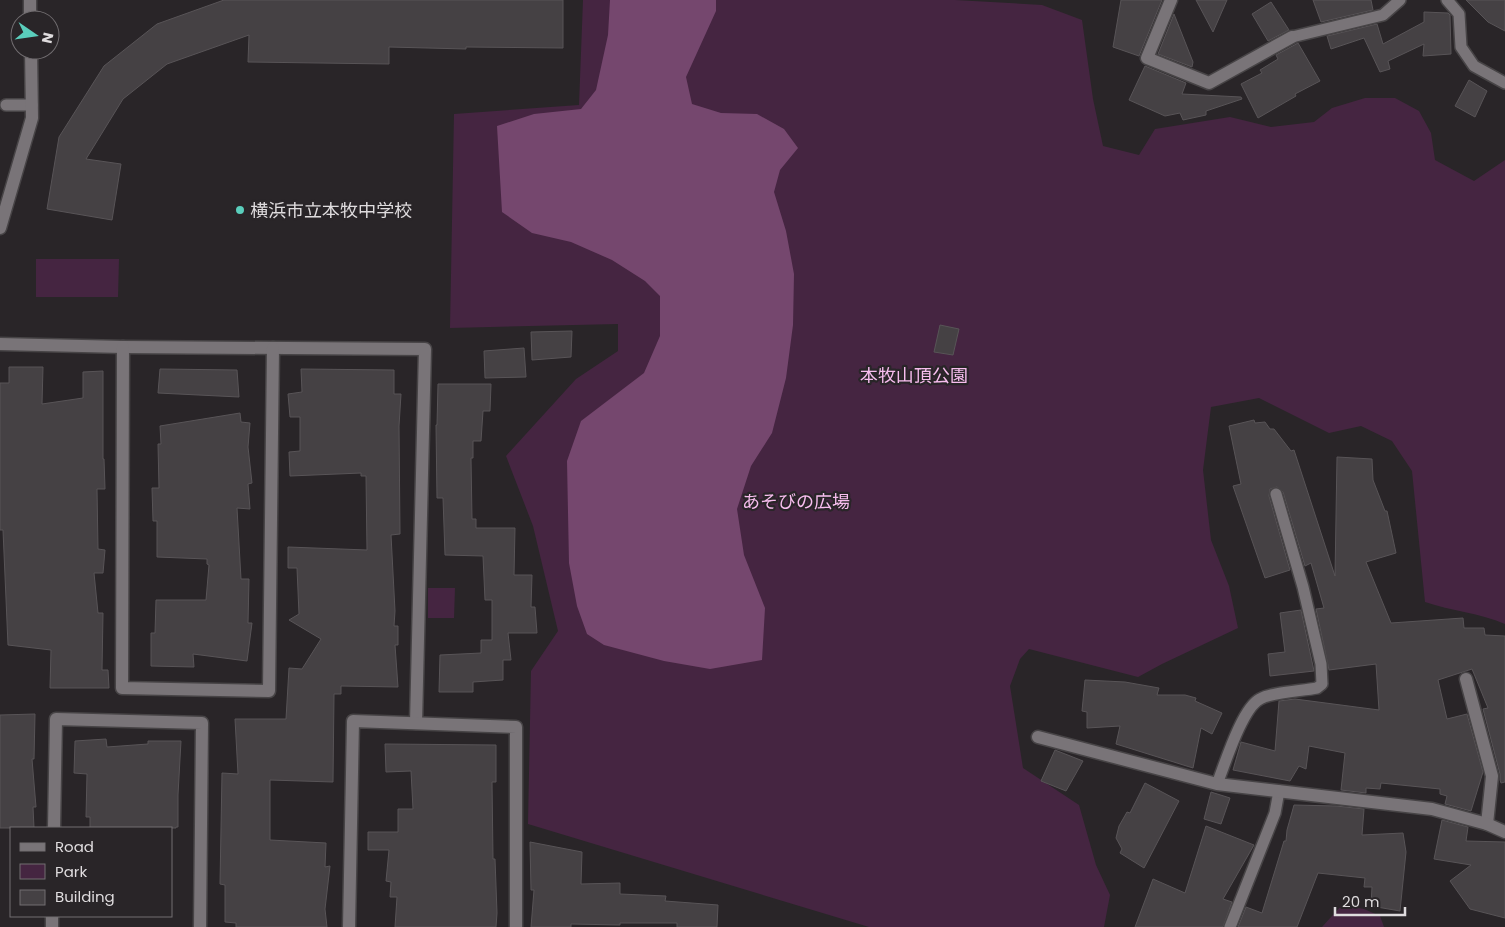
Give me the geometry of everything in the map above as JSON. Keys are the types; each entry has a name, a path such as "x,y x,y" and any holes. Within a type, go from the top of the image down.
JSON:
{"street":[{"path":"1171,0 1147,58 1210,83 1292,37"},
{"path":"0,228 32,118 31,60"},
{"path":"0,344 123,347 425,349 416,723"},
{"path":"123,347 122,688 269,691 273,348"},
{"path":"1466,679 1492,776 1487,824"},
{"path":"54,827 56,719 202,723 200,927"},
{"path":"349,927 353,721 516,726 516,927"},
{"path":"1038,737 1217,784 1432,809 1487,824 1505,832"}],"lane":[{"path":"1292,37 1384,15 1400,0"},
{"path":"1447,0 1459,14 1461,47 1474,66 1505,83"},
{"path":"6,105 32,105"},
{"path":"1217,784 1231,746 1253,703 1262,697 1317,688 1322,684 1320,664 1304,587 1276,494"},
{"path":"1230,927 1275,812 1279,791"}],"green space":[{"name":"本牧山頂公園","path":"583,0 955,0 1042,5 1082,20 1093,99 1103,146 1139,155 1155,129 1230,117 1271,127 1314,122 1332,108 1365,98 1395,98 1419,111 1431,133 1435,160 1474,181 1505,160 1505,624 1486,617 1425,602 1412,471 1392,441 1361,426 1329,433 1259,398 1211,407 1203,470 1211,540 1229,586 1238,628 1138,677 1029,649 1020,659 1010,686 1023,768 1079,805 1096,865 1110,895 1104,927 869,927 528,824 531,671 558,631 533,526 506,456 576,379 618,351 618,324 450,328 454,114 579,105"},
{"path":"36,259 119,259 118,297 36,297"},
{"path":"428,588 455,588 454,618 428,618"},
{"path":"1342,905 1364,909 1380,916 1384,927 1322,927"}],"shaded area":[{"path":"610,0 716,0 716,11 686,77 692,104 721,113 757,114 784,129 798,148 780,170 774,192 786,231 794,274 793,325 786,378 772,433 751,466 737,509 744,555 765,608 762,660 710,669 664,661 604,645 587,634 577,606 569,563 567,461 581,421 644,373 660,336 660,296 645,281 612,260 571,242 532,233 502,212 497,126 534,114 581,109 596,90 608,35"}],"building":[{"path":"224,0 563,0 563,48 466,47 466,49 389,47 389,64 248,62 249,35 167,64 123,99 86,159 121,164 112,220 47,209 59,137 104,66 157,24"},
{"path":"1121,0 1162,0 1139,56 1113,47"},
{"path":"1196,0 1227,0 1213,32"},
{"path":"1313,0 1371,0 1373,10 1321,22"},
{"path":"1466,0 1505,0 1505,31 1488,22"},
{"path":"1271,2 1289,30 1268,41 1252,14"},
{"path":"1424,12 1448,13 1450,15 1451,54 1423,56 1424,44 1388,61 1390,69 1380,72 1364,38 1331,49 1327,36 1377,24 1383,44 1424,22"},
{"path":"1174,14 1193,62 1192,67 1158,54"},
{"path":"1298,43 1320,81 1295,94 1296,96 1258,118 1241,84 1262,73 1260,70 1278,59 1276,55"},
{"path":"1145,66 1186,83 1182,94 1241,97 1242,99 1206,111 1206,115 1183,120 1180,113 1165,116 1129,100"},
{"path":"1469,80 1487,91 1475,117 1455,106"},
{"path":"940,325 959,329 953,355 934,352"},
{"path":"572,331 571,357 532,360 531,332"},
{"path":"524,348 526,377 485,378 484,351"},
{"path":"9,367 43,367 42,404 83,398 83,372 103,371 105,489 97,489 98,549 105,550 103,573 94,573 98,613 103,613 102,670 108,670 109,688 50,688 51,650 8,645 3,530 0,530 0,383 9,383"},
{"path":"160,369 237,370 239,397 158,393"},
{"path":"301,369 394,370 394,394 401,394 399,426 400,534 391,535 394,626 398,626 398,645 395,645 398,687 341,686 341,694 334,694 333,782 270,780 270,840 326,843 325,867 330,866 325,909 327,927 236,927 236,923 225,922 225,885 220,884 222,773 238,774 235,719 286,719 289,668 302,669 321,639 289,620 299,614 297,568 288,568 288,547 367,550 366,476 361,476 361,473 290,476 289,452 300,451 300,417 290,417 288,394 302,392"},
{"path":"438,384 491,384 490,411 483,411 481,441 473,441 473,458 471,458 472,519 476,519 476,528 515,528 514,575 532,575 531,607 535,607 537,633 508,633 511,660 503,660 503,680 473,682 473,692 439,692 440,655 481,653 481,640 492,640 492,600 485,600 483,556 445,555 443,498 437,498 436,425"},
{"path":"240,413 241,422 250,423 248,447 252,483 248,484 250,509 237,508 241,579 249,579 248,623 252,623 247,661 193,654 194,667 151,666 151,633 155,633 156,600 206,600 209,565 207,564 207,559 157,557 157,521 153,521 152,488 159,488 158,444 161,444 160,426"},
{"path":"1254,420 1255,423 1265,422 1270,429 1274,429 1291,451 1294,450 1335,576 1337,457 1372,459 1373,480 1385,511 1387,511 1396,553 1366,562 1391,623 1463,618 1464,628 1484,628 1485,635 1505,636 1505,782 1501,783 1500,780 1483,709 1488,708 1472,669 1438,680 1447,719 1467,714 1483,772 1471,811 1445,804 1447,796 1440,794 1440,789 1381,783 1380,789 1366,788 1366,793 1341,790 1345,753 1309,746 1306,769 1299,766 1290,781 1233,770 1241,742 1275,751 1279,701 1295,699 1379,710 1376,664 1329,670 1316,609 1324,608 1311,563 1305,566 1283,492 1277,487 1270,489 1269,496 1290,570 1265,578 1233,486 1241,484 1229,426"},
{"path":"1301,610 1314,671 1270,676 1268,654 1285,652 1280,613"},
{"path":"1085,680 1125,682 1159,688 1157,695 1185,695 1196,698 1195,701 1222,713 1212,734 1201,728 1193,768 1116,744 1120,726 1087,728 1087,712 1082,711"},
{"path":"35,714 34,759 32,759 36,807 33,807 34,827 0,828 0,715"},
{"path":"106,739 107,747 148,744 148,741 181,741 178,827 90,827 90,817 86,817 87,774 74,773 75,741"},
{"path":"385,744 496,745 496,782 492,782 496,927 395,927 397,897 390,897 391,882 386,881 389,850 368,850 368,832 398,832 398,809 413,809 411,771 386,772"},
{"path":"1055,750 1083,761 1066,791 1041,781"},
{"path":"1145,783 1179,801 1144,868 1120,853 1122,849 1116,838 1119,826 1127,812 1130,813"},
{"path":"1211,792 1230,798 1221,824 1204,819"},
{"path":"1294,805 1364,809 1362,835 1403,833 1406,852 1400,911 1371,906 1372,887 1364,887 1365,878 1318,873 1297,927 1238,927 1246,907 1262,913 1284,841 1286,841"},
{"path":"1442,820 1468,827 1466,841 1505,842 1505,918 1470,909 1450,881 1471,865 1434,859"},
{"path":"1206,826 1254,845 1223,899 1232,902 1223,927 1135,927 1153,879 1185,893"},
{"path":"530,842 582,852 581,884 620,883 620,894 666,896 665,901 718,905 717,927 677,927 677,923 620,923 620,925 571,924 571,927 531,927 534,890 531,890"}],"place":[{"name":"横浜市立本牧中学校","path":"240,210"}],"park label":[{"name":"あそびの広場","path":"796,501"}]}
